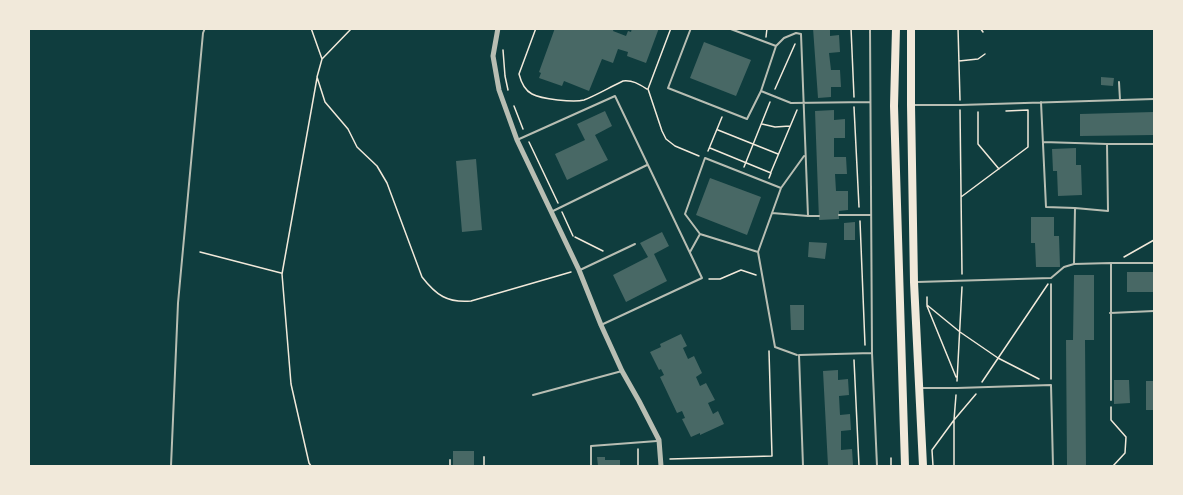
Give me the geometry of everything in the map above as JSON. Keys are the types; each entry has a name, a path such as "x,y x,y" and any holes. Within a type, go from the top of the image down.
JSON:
{"main road":[{"path":"896,28 894,106 905,466"},
{"path":"911,28 914,282 923,466"}],"street":[{"path":"498,28 493,56 500,90 517,140 579,270 622,371 659,440 661,466"}],"lane":[{"path":"171,466 178,303 205,28"},
{"path":"691,28 668,88 747,119 761,91 776,46 784,38 796,33 801,34 808,216"},
{"path":"728,28 776,46"},
{"path":"870,28 872,352 877,466"},
{"path":"1119,82 1120,100"},
{"path":"761,91 791,103 870,102"},
{"path":"517,140 615,96 702,278 601,325"},
{"path":"911,105 1155,99"},
{"path":"1041,102 1046,207 1108,211 1107,144"},
{"path":"1043,142 1155,144"},
{"path":"805,154 781,188 758,252 775,347 799,356 872,352"},
{"path":"758,252 700,234 684,214 705,158 781,188"},
{"path":"551,212 647,165"},
{"path":"1074,264 1075,208"},
{"path":"772,213 819,216"},
{"path":"839,215 871,215"},
{"path":"690,252 700,234"},
{"path":"579,270 634,244"},
{"path":"1111,263 1111,400"},
{"path":"914,282 1051,278 1064,267 1074,264 1155,263"},
{"path":"1110,313 1155,311"},
{"path":"799,356 803,466"},
{"path":"533,395 622,371"},
{"path":"920,388 1051,385 1053,466"},
{"path":"591,466 591,446 659,440"},
{"path":"484,457 484,466"},
{"path":"450,460 450,466"}],"path":[{"path":"310,28 322,59"},
{"path":"311,466 291,384 282,274 322,59 352,28"},
{"path":"536,28 519,74 520,80 532,95 574,102 584,100 628,80 648,89"},
{"path":"671,28 648,89 666,139 675,146 705,158 724,110"},
{"path":"851,28 865,353"},
{"path":"954,466 954,420 962,281 958,28"},
{"path":"980,28 983,32"},
{"path":"741,172 791,53 796,33"},
{"path":"959,61 978,59 985,54"},
{"path":"317,77 325,102 348,129 357,147 377,166 387,183 422,277 431,289 447,300 471,301 579,270"},
{"path":"767,182 798,103"},
{"path":"961,197 1028,147 1028,110 998,111"},
{"path":"978,111 978,144 999,169"},
{"path":"761,124 775,127 790,126"},
{"path":"717,130 778,154"},
{"path":"710,148 771,173"},
{"path":"573,236 610,256"},
{"path":"1111,263 1155,240"},
{"path":"200,252 282,274"},
{"path":"702,278 720,279 741,270 762,277"},
{"path":"933,466 932,450 980,390 980,384 1051,278"},
{"path":"927,305 960,332 999,358 1051,385 1051,278"},
{"path":"927,297 927,305 957,379"},
{"path":"667,460 772,456 769,346"},
{"path":"854,353 859,466"},
{"path":"1111,400 1112,420 1126,437 1125,453 1113,466"},
{"path":"638,442 638,466"},
{"path":"891,458 891,466"}],"building":[{"path":"555,28 614,28 613,31 626,36 632,28 659,28 646,63 627,56 628,52 618,49 613,63 602,59 589,91 564,81 562,86 539,78 541,73 539,72"},
{"path":"813,28 830,28 830,36 839,35 840,52 829,53 831,70 840,70 841,87 831,87 831,97 818,98"},
{"path":"704,42 751,60 736,96 690,78"},
{"path":"1101,77 1114,78 1113,86 1101,85"},
{"path":"834,110 834,120 845,119 845,138 834,138 834,157 846,157 847,174 835,174 836,191 848,191 848,210 839,211 839,219 819,220 815,111"},
{"path":"605,111 612,126 595,135 608,160 567,180 555,154 585,140 577,124"},
{"path":"1154,112 1154,135 1080,136 1080,114"},
{"path":"1076,148 1076,165 1081,165 1082,195 1058,196 1057,171 1053,171 1052,149"},
{"path":"476,159 482,230 462,232 456,161"},
{"path":"710,178 761,197 747,235 696,215"},
{"path":"1031,217 1054,217 1054,236 1059,236 1060,267 1036,267 1035,243 1031,243"},
{"path":"855,222 855,240 844,240 844,223"},
{"path":"662,232 669,246 654,254 667,281 626,302 613,275 648,257 640,243"},
{"path":"809,242 827,243 825,259 808,257"},
{"path":"1127,272 1154,272 1154,292 1127,292"},
{"path":"1074,275 1094,275 1094,340 1085,340 1086,466 1067,466 1066,340 1073,340"},
{"path":"790,305 804,305 804,330 791,330"},
{"path":"681,334 687,346 683,348 688,359 694,356 702,373 696,377 700,386 706,383 715,400 708,403 713,414 718,411 724,424 691,437 682,419 685,418 682,411 677,413 660,377 664,375 650,352 661,347 660,344"},
{"path":"838,370 838,380 848,379 849,395 839,396 840,415 850,414 851,430 841,431 841,450 852,449 853,465 828,466 823,371"},
{"path":"1114,380 1129,380 1130,403 1114,404"},
{"path":"1146,381 1154,381 1154,410 1146,410"},
{"path":"453,451 474,451 474,466 453,466"},
{"path":"597,457 605,457 605,460 620,460 620,466 598,466"}]}
